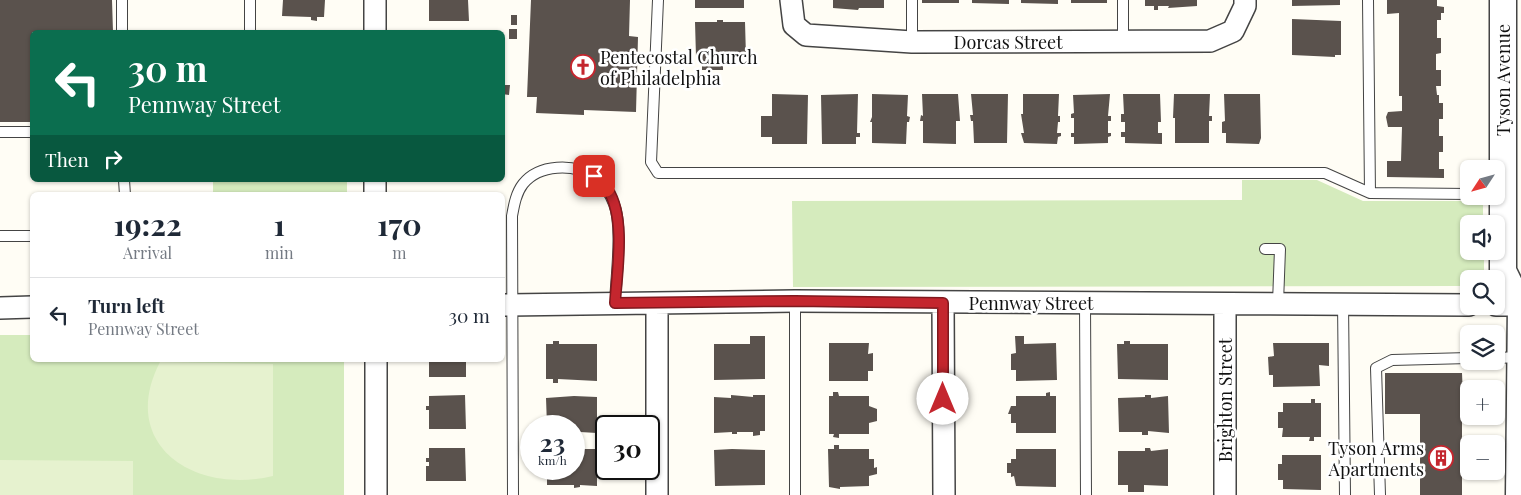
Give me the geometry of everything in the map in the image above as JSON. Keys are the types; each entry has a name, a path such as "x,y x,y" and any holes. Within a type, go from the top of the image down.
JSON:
{"street":[{"path":"375,0 375,30"},
{"name":"Dorcas Street","path":"791,0 791,17 794,25 806,35 912,42 1203,41 1233,31 1245,6 1245,0"},
{"name":"Tyson Avenue","path":"1501,160 1503,0"},
{"name":"Tyson Avenue","path":"1500,205 1503,271 1515,305 1508,358 1519,495"},
{"name":"Pennway Street","path":"508,305 795,301 1460,304"},
{"path":"657,303 657,495"},
{"path":"943,303 944,495"},
{"name":"Brighton Street","path":"1225,304 1225,495"},
{"path":"0,308 30,307"},
{"path":"376,362 376,495"}],"lane":[{"path":"122,0 122,30"},
{"path":"250,0 250,30"},
{"path":"658,0 651,162 658,173 1325,173 1370,193 1460,194"},
{"path":"912,0 912,42"},
{"path":"1123,0 1123,41"},
{"path":"1368,0 1370,193"},
{"path":"0,132 30,132"},
{"path":"514,495 508,305 512,216 515,200 524,183 539,172 558,167 576,169 594,176 607,190 615,207 618,240 615,303"},
{"path":"0,236 30,236"},
{"path":"1265,249 1280,249 1278,303"},
{"path":"795,301 795,495"},
{"path":"1343,302 1345,495"},
{"path":"1085,303 1086,495"},
{"path":"1380,495 1376,368 1392,360 1460,358"}],"green space":[{"path":"1242,180 1317,180 1363,201 1460,201 1460,205 1483,205 1483,215 1460,215 1460,260 1484,260 1484,270 1460,270 1460,286 793,287 792,201 1242,200"},
{"path":"213,182 347,182 347,192 213,192"},
{"path":"0,335 30,335 30,362 344,362 344,495 0,495"},
{"path":"160,362 273,364 273,476 243,480 215,478 191,470 170,456 156,439 149,417 149,391"},
{"path":"0,460 133,461 133,495 0,495"}],"building":[{"path":"0,0 112,0 113,30 30,30 30,122 0,122"},
{"path":"283,0 325,0 324,17 317,17 317,21 311,20 311,17 282,16"},
{"path":"429,0 468,0 469,21 429,21"},
{"name":"Pentecostal Church of Philadelphia","path":"531,0 630,0 629,36 638,37 636,112 584,110 584,115 536,113 537,97 527,97"},
{"path":"695,0 744,0 744,8 695,8"},
{"path":"833,0 884,0 884,8 859,8 858,10 833,8"},
{"path":"922,0 959,0 959,3 922,3"},
{"path":"972,0 1009,0 1009,4 972,3"},
{"path":"1021,0 1058,0 1058,4 1021,3"},
{"path":"1071,0 1107,0 1107,3 1071,3"},
{"path":"1145,0 1197,0 1197,6 1168,8 1169,6 1158,6 1158,10 1154,10 1154,6 1145,6"},
{"path":"1292,0 1340,0 1340,5 1292,6"},
{"path":"1387,0 1437,0 1437,6 1444,7 1444,13 1441,13 1441,20 1437,20 1437,38 1441,38 1441,53 1436,54 1436,70 1441,70 1441,86 1436,86 1439,103 1443,103 1443,119 1439,119 1439,136 1443,136 1443,152 1439,152 1439,169 1444,169 1444,178 1387,177 1387,161 1401,161 1402,127 1388,127 1386,117 1388,112 1402,111 1402,96 1399,96 1399,13 1387,14"},
{"path":"511,15 517,15 517,25 511,25"},
{"path":"1292,19 1341,21 1341,55 1335,55 1335,57 1292,55"},
{"path":"717,20 723,20 723,22 745,22 746,57 723,58 723,70 702,70 702,58 696,57 695,22 717,22"},
{"path":"509,29 517,29 517,39 509,39"},
{"path":"505,85 510,85 509,95 505,94"},
{"path":"772,94 808,95 807,144 772,144 772,137 761,137 761,116 772,116"},
{"path":"858,94 857,133 860,133 860,137 856,137 856,144 822,144 821,95"},
{"path":"872,94 908,95 907,116 910,117 909,122 907,122 906,144 872,143 872,122 870,122 872,117"},
{"path":"922,94 958,94 960,121 956,121 956,144 923,143 923,121 920,121 921,115 923,116"},
{"path":"971,94 1008,94 1007,143 974,143 973,121 971,121 970,115 973,115"},
{"path":"1023,94 1059,94 1058,116 1060,116 1060,122 1058,122 1057,133 1061,133 1061,136 1058,137 1057,144 1024,143 1021,133 1024,133 1021,114 1023,114"},
{"path":"1110,94 1108,116 1111,116 1111,121 1108,121 1108,133 1111,133 1111,136 1108,137 1108,143 1074,144 1074,137 1071,137 1071,133 1074,133 1074,118 1071,118 1071,114 1074,113 1073,95"},
{"path":"1123,94 1160,94 1161,122 1158,122 1158,133 1162,133 1162,144 1125,143 1125,137 1121,137 1121,132 1125,132 1125,122 1121,122 1121,114 1124,114"},
{"path":"1174,94 1210,94 1209,116 1212,116 1212,121 1209,121 1209,143 1175,143"},
{"path":"1224,94 1260,94 1261,138 1259,144 1226,143 1226,133 1222,133 1222,122 1225,121"},
{"path":"750,336 765,336 765,379 714,380 714,344 750,344"},
{"path":"1015,336 1024,336 1024,344 1056,343 1057,380 1016,381 1016,370 1011,370 1011,354 1016,353"},
{"path":"553,341 559,341 559,344 597,344 597,381 558,379 558,383 553,383 553,379 546,379 546,344 553,344"},
{"path":"1124,341 1130,341 1130,344 1168,344 1168,380 1118,379 1117,344 1124,344"},
{"path":"829,343 869,343 868,354 873,353 873,371 868,371 868,381 829,381"},
{"path":"1273,343 1329,343 1329,366 1319,365 1320,386 1273,387 1273,375 1269,375 1268,357 1274,356"},
{"path":"429,362 466,362 466,377 429,377"},
{"name":"Tyson Arms Apartments","path":"1385,373 1462,373 1462,380 1460,380 1460,425 1462,425 1462,435 1460,435 1460,480 1462,480 1462,495 1420,495 1420,414 1385,414"},
{"path":"833,392 838,392 839,396 869,396 869,406 877,409 877,421 869,423 869,434 839,434 839,438 833,437 834,434 829,434 829,396 833,396"},
{"path":"1050,392 1050,396 1056,396 1056,433 1016,433 1016,423 1011,423 1011,414 1008,414 1011,406 1016,406 1016,396 1046,396 1046,393"},
{"path":"465,395 466,429 429,429 429,410 426,410 426,406 429,406 429,396"},
{"path":"731,395 753,397 753,395 765,395 765,431 760,431 760,435 753,436 753,432 737,432 737,434 732,434 732,432 714,433 714,397 731,398"},
{"path":"1145,395 1151,395 1151,398 1168,396 1169,433 1148,431 1148,435 1142,435 1142,432 1119,432 1118,398 1145,397"},
{"path":"597,397 595,433 585,432 585,415 547,415 546,398"},
{"path":"1311,399 1315,399 1315,403 1321,403 1321,437 1314,437 1314,441 1309,441 1310,437 1282,437 1283,428 1278,428 1278,412 1283,412 1283,403 1311,403"},
{"path":"834,445 839,445 839,449 869,449 869,459 874,459 874,468 877,467 877,474 869,476 869,486 840,487 840,489 829,487 828,449 834,449"},
{"path":"429,448 465,448 466,481 426,481 426,466 429,466 429,462 426,462 426,458 429,458"},
{"path":"1145,448 1150,448 1151,451 1168,449 1168,486 1144,485 1144,492 1128,492 1128,485 1118,485 1118,451 1145,451"},
{"path":"585,449 595,449 595,480 597,480 597,486 580,485 580,487 574,488 574,485 547,485 547,480 585,480"},
{"path":"1016,449 1056,449 1056,487 1016,486 1014,476 1011,477 1011,473 1007,473 1007,463 1011,463 1011,459 1016,459"},
{"path":"714,450 765,450 765,485 715,486"},
{"path":"1282,455 1321,455 1321,490 1283,489 1283,480 1278,480 1278,464 1282,464"}],"place":[{"name":"Pentecostal Church of Philadelphia","path":"583,67"},
{"name":"Tyson Arms Apartments","path":"1441,458"}],"route":[{"path":"594,176 607,190 615,207 618,240 615,303 795,301 943,303 943,399"}]}
